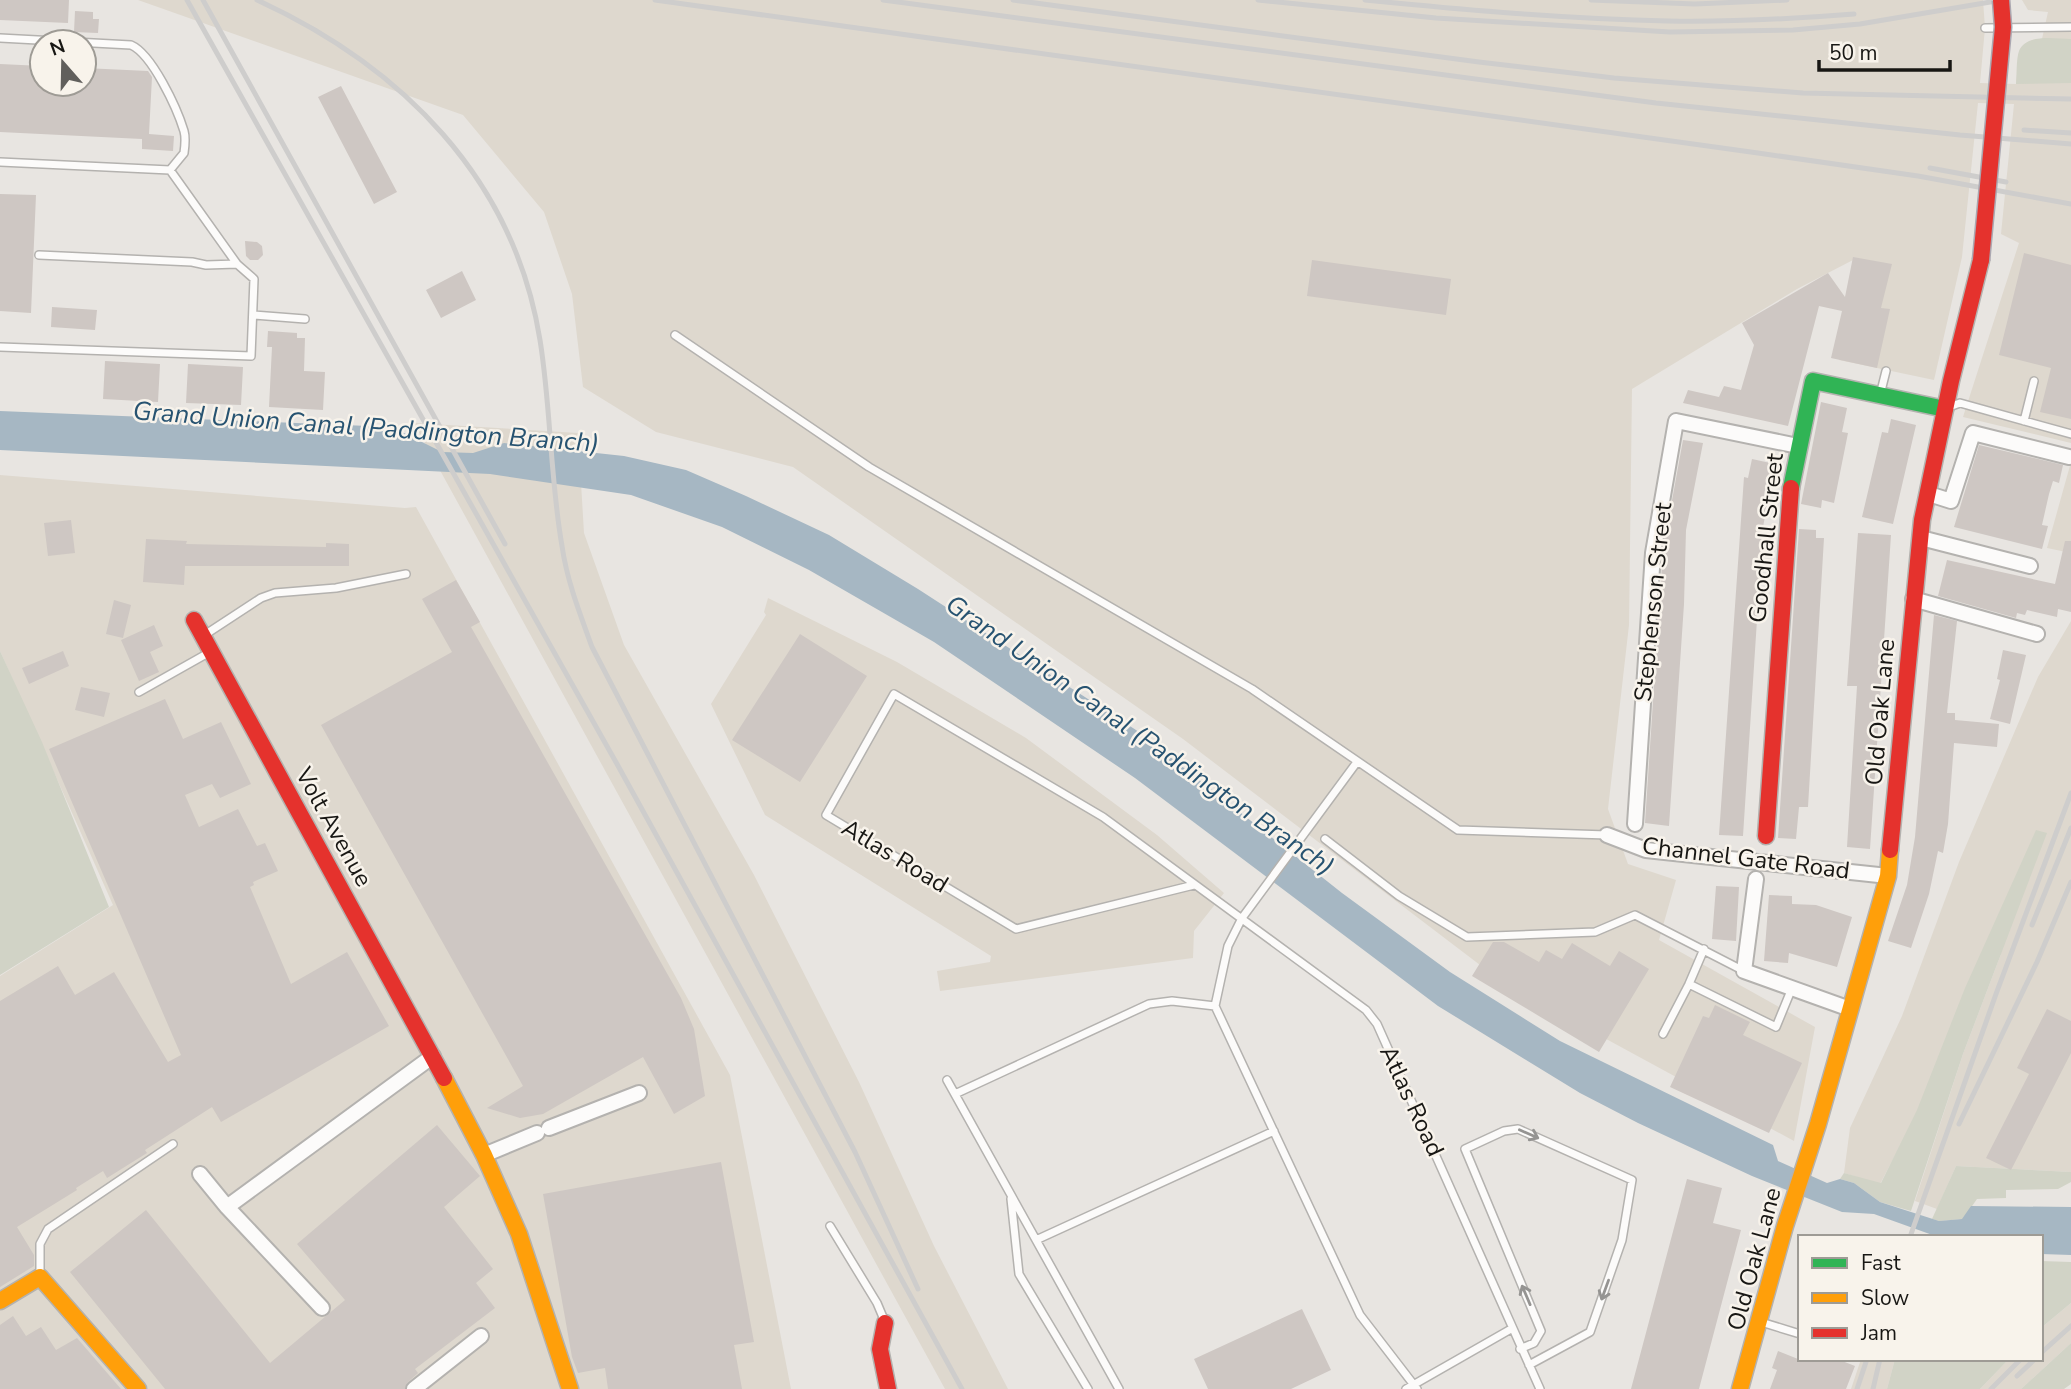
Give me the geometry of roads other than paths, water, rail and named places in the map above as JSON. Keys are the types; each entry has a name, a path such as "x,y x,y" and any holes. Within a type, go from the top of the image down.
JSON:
{"street":[{"name":"Old Oak Lane","path":"1740,1389 1791,1204 1888,876 1922,520 1945,409 1981,260 2003,27 2001,0"},
{"name":"Goodhall Street","path":"1766,836 1787,506 1813,381 1945,409"},
{"name":"Stephenson Street","path":"1635,824 1653,553 1676,421 1798,446"},
{"path":"1928,494 1951,501 1973,433 2069,457"},
{"path":"1921,538 2030,566"},
{"path":"1913,599 2037,634"},
{"name":"Volt Avenue","path":"194,620 433,1055 484,1155 519,1234 570,1389"},
{"name":"Channel Gate Road","path":"1607,835 1646,850 1888,876"},
{"path":"1756,879 1744,971 1850,1009"},
{"path":"227,1207 433,1055"},
{"path":"484,1155 639,1093"},
{"path":"200,1174 227,1207 322,1308"},
{"path":"0,1301 40,1278 138,1389"},
{"path":"885,1323 880,1349 888,1389"},
{"path":"414,1389 481,1336"}],"lane":[{"path":"1985,28 2071,27"},
{"path":"0,38 131,44 138,48 156,71 184,131 184,153 170,170"},
{"path":"0,162 170,170"},
{"path":"0,347 251,356 254,279 237,264 170,170"},
{"path":"39,255 192,262 206,265 237,264"},
{"path":"253,315 305,319"},
{"path":"675,335 869,467 1252,689 1458,830 1607,835"},
{"path":"1880,396 1886,371"},
{"path":"2024,421 2034,381"},
{"path":"1945,409 1960,403 2071,434"},
{"path":"203,636 261,598 275,593 336,588 406,574"},
{"path":"139,692 211,652"},
{"name":"Atlas Road","path":"1194,885 1016,929 826,814 894,694 1103,817 1366,1010 1377,1024 1540,1389"},
{"path":"1357,762 1242,918 1228,946 1215,1006 1360,1315 1412,1388 1511,1329"},
{"path":"1325,839 1399,896 1467,937 1595,932 1635,915 1744,971"},
{"path":"1663,1034 1704,949"},
{"path":"1689,984 1776,1027 1792,988"},
{"path":"955,1094 1149,1004 1172,1001 1215,1006"},
{"path":"947,1080 1119,1389"},
{"path":"1520,1349 1534,1343 1541,1331 1465,1149 1504,1131 1518,1129 1632,1180 1622,1240 1590,1332 1529,1365"},
{"path":"1036,1240 1274,1131"},
{"path":"40,1278 40,1244 48,1229 173,1144"},
{"path":"1010,1195 1019,1273 1088,1389"},
{"path":"830,1226 877,1303 885,1323"},
{"path":"1760,1322 1798,1333"}],"water":[{"name":"Grand Union Canal (Paddington Branch)","path":"0,411 392,427 442,452 473,453 504,443 624,456 686,470 829,535 918,589 1136,730 1342,893 1450,972 1560,1041 1773,1145 1778,1161 1827,1183 1840,1179 1854,1183 1880,1202 1939,1221 1962,1219 1971,1206 2071,1207 2071,1255 2043,1254 2043,1235 1932,1235 1874,1214 1842,1212 1752,1176 1580,1093 1438,1006 1135,778 934,642 809,570 722,527 631,495 490,474 0,450"}],"railway":[{"path":"187,0 617,764 962,1389"},
{"path":"203,0 505,544"},
{"path":"257,0 309,27 358,58 403,94 443,134 477,179 505,228 526,282 540,340 564,559 592,647 855,1152 918,1289"},
{"path":"655,0 1918,176 2071,204"},
{"path":"883,0 1656,103 2071,144"},
{"path":"1013,0 1614,78 1803,93 2071,99"},
{"path":"1258,0 1436,18 1670,32 1793,30 1860,24 2002,0"},
{"path":"1365,0 1630,20 1738,21 1854,14"},
{"path":"1591,0 1695,4 1787,0"},
{"path":"2024,130 2071,133"},
{"path":"1930,168 2006,182"},
{"path":"1911,1235 2071,793"},
{"path":"2032,925 2071,828"},
{"path":"1959,1124 2037,962 2071,882"},
{"path":"2043,1351 2071,1326"},
{"path":"1857,1389 1866,1361"},
{"path":"1873,1389 1880,1361"},
{"path":"1991,1389 2019,1361"},
{"path":"2017,1376 2033,1361"}]}
